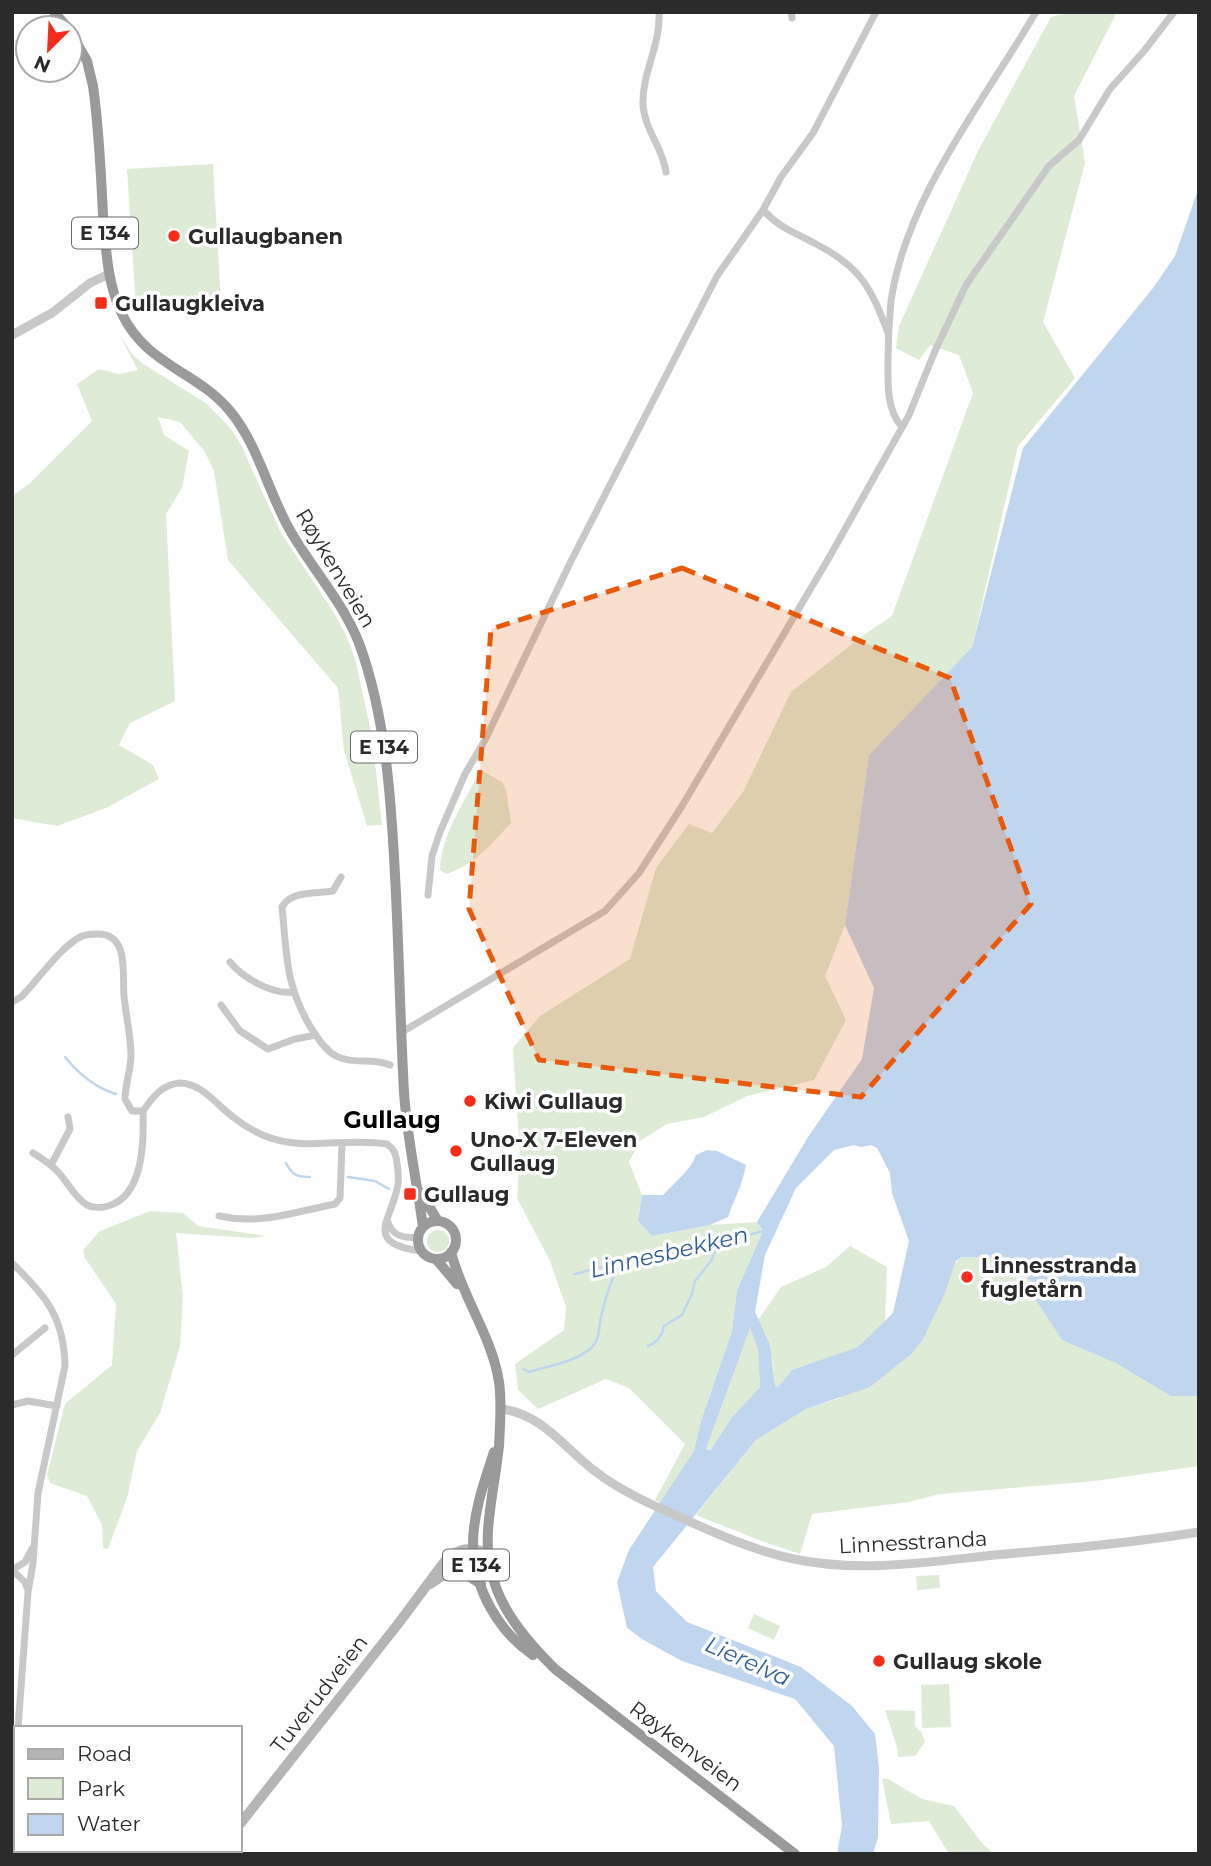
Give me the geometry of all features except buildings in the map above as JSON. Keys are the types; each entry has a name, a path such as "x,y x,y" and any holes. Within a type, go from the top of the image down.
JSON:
{"highway":[{"name":"Røykenveien","path":"84,56 93,86 109,274 123,317 139,340 162,362 211,393 240,425 291,533 340,605 358,642 374,701 388,777 407,1126 418,1190 421,1232"},
{"name":"Røykenveien","path":"418,1190 438,1221"},
{"path":"421,1232 438,1221"},
{"name":"E 134","path":"438,1221 447,1224 454,1232 456,1243 451,1252"},
{"name":"E 134","path":"421,1232 421,1251 436,1259"},
{"name":"Røykenveien","path":"451,1252 462,1288 492,1351 499,1379 500,1433 489,1521 488,1553 495,1587 510,1619 555,1669"},
{"path":"436,1259 451,1252"},
{"name":"Røykenveien","path":"436,1259 462,1288"},
{"name":"Røykenveien","path":"500,1433 478,1507 474,1554 481,1584 495,1616 526,1650 555,1669 795,1854"},
{"name":"E 134","path":"451,1571 467,1575 481,1584"}],"main road":[{"name":"Tuverudveien","path":"242,1821 427,1586 437,1569 454,1552 488,1553"},
{"name":"Tuverudveien","path":"427,1586 474,1554"}],"street":[{"path":"659,12 657,37 643,107 648,126 663,155 666,172"},
{"path":"428,895 432,856 440,832 465,774 486,738 571,561 717,276 813,133 876,12"},
{"path":"901,426 893,416 889,401 888,334 897,275 921,207 967,124 1036,12"},
{"path":"402,1032 605,911 631,884 682,806 830,556 909,415 952,312 981,261 1053,161 1079,140 1110,89 1174,12"},
{"path":"766,213 779,225 836,255 855,271 874,295 888,334"},
{"path":"12,335 52,313 90,283 109,274"},
{"path":"341,877 333,891 295,896 287,900 282,907 293,992 316,1035 328,1050 343,1059 379,1061 390,1065"},
{"path":"12,1002 21,997 79,937 103,934 111,938 122,955 124,996 130,1034 131,1058 125,1098 132,1111 143,1111"},
{"path":"230,962 245,978 284,992 293,992"},
{"path":"221,1005 240,1031 268,1049 316,1035"},
{"path":"33,1153 51,1165 75,1194 89,1206 106,1207 113,1204 128,1191 139,1168 143,1151 143,1111 160,1090 181,1083 196,1087 242,1124 267,1137 293,1143 383,1143 394,1149 399,1181 384,1227 391,1240 404,1248 421,1251"},
{"path":"51,1165 71,1129 68,1117"},
{"path":"219,1216 245,1220 263,1219 335,1204 340,1198 342,1144"},
{"path":"387,1217 394,1233 403,1237 421,1232"},
{"path":"12,1263 47,1300 57,1317 65,1366 41,1473 28,1592 18,1726"},
{"path":"12,1355 45,1328"},
{"path":"12,1405 28,1401 57,1406"},
{"name":"Linnesstranda","path":"501,1409 514,1410 532,1417 599,1474 655,1506 757,1549 794,1559 868,1565 1068,1548 1199,1532"},
{"path":"28,1592 25,1582 12,1570 25,1562 32,1549"}],"highlighted area":[{"path":"682,568 950,678 1031,904 861,1097 539,1060 469,909 491,629"}],"green space":[{"path":"1073,12 1117,12 1074,96 1085,163 1043,322 1075,378 1018,446 972,647 869,755 845,925 825,976 846,1020 814,1080 747,1096 704,1117 667,1124 640,1141 629,1162 642,1195 638,1221 652,1236 710,1225 757,1222 763,1231 737,1290 732,1331 701,1421 694,1451 661,1503 655,1500 685,1444 629,1388 606,1379 538,1409 518,1390 515,1364 564,1330 566,1307 550,1261 517,1198 520,1155 513,1048 540,1016 630,959 656,868 689,824 712,833 743,792 791,692 892,616 973,393 959,355 930,345 919,360 896,348 899,326 978,151 1051,17"},
{"name":"Gullaugbanen","path":"213,164 221,304 136,309 127,169"},
{"path":"119,334 132,354 142,363 207,404 232,430 281,533 346,635 355,658 372,736 382,825 367,826 344,750 338,688 228,560 214,471 205,452 180,422 158,417 164,435 189,451 182,488 166,514 175,701 130,723 119,745 153,765 159,779 106,808 57,826 12,818 12,496 29,484 92,421 77,384 99,369 119,374 138,370"},
{"path":"481,770 502,782 506,790 511,823 473,860 446,874 440,870 449,831"},
{"path":"150,1211 183,1213 198,1226 266,1236 251,1238 176,1233 183,1297 180,1346 160,1413 137,1451 127,1498 108,1549 103,1548 102,1525 87,1496 50,1483 47,1475 65,1404 112,1365 116,1304 85,1258 83,1250 100,1231"},
{"path":"438,1230 446,1233 449,1241 446,1249 438,1252 430,1249 427,1241 430,1233"},
{"path":"850,1246 887,1267 885,1321 858,1348 792,1370 778,1387 775,1386 773,1363 758,1320 781,1287 826,1267"},
{"path":"962,1257 1003,1258 1018,1263 1030,1281 1033,1296 1062,1340 1199,1396 1199,1466 1095,1481 939,1494 909,1502 812,1514 800,1554 696,1515 756,1440 806,1409 840,1398 945,1293 952,1269"},
{"path":"750,1327 758,1349 760,1387 732,1417 710,1451 706,1449"},
{"path":"939,1575 940,1588 917,1590 916,1576"},
{"path":"754,1614 780,1626 774,1640 748,1628"},
{"path":"949,1684 951,1727 922,1728 921,1685"},
{"path":"885,1710 915,1711 915,1726 922,1733 925,1742 915,1756 898,1757"},
{"path":"882,1778 922,1799 954,1806 982,1843 994,1854 949,1854 929,1821 891,1824"}],"water":[{"name":"Lierelva","path":"1199,187 1199,1396 1171,1396 1116,1363 1062,1340 1033,1296 1030,1281 1018,1263 1003,1258 962,1257 956,1261 945,1293 922,1341 911,1354 870,1387 806,1409 756,1440 653,1567 656,1591 687,1622 801,1667 852,1706 875,1734 879,1768 878,1837 873,1854 837,1854 842,1826 834,1746 795,1699 682,1661 627,1628 617,1582 629,1550 694,1451 701,1421 732,1331 737,1290 763,1231 757,1222 808,1137 862,1059 874,988 845,925 869,755 972,647 1023,448 1153,288 1175,256","holes":["854,1145 871,1145 877,1148 890,1173 892,1193 909,1241 893,1313 858,1347 792,1370 778,1387 775,1386 770,1345 755,1312 765,1255 796,1188 834,1150","750,1328 758,1349 760,1387 732,1417 710,1451 706,1449"]},
{"path":"707,1150 717,1151 746,1165 728,1217 710,1225 652,1236 638,1221 642,1195 663,1195 687,1171 696,1155"}],"waterway":[{"name":"Linnesbekken","path":"65,1057 88,1079 116,1094"},
{"name":"Linnesbekken","path":"286,1163 295,1174 310,1177"},
{"name":"Linnesbekken","path":"348,1177 375,1181 389,1189"},
{"name":"Linnesbekken","path":"575,1274 763,1231"},
{"path":"648,1346 659,1338 664,1326 682,1315 695,1281 711,1261 718,1244"},
{"path":"523,1369 529,1372 562,1363 591,1348 598,1337 609,1288 623,1261"}],"place":[{"name":"Gullaugbanen","path":"174,236"},
{"name":"Gullaugkleiva","path":"101,303"},
{"name":"Kiwi Gullaug","path":"470,1101"},
{"name":"Uno-X 7-Eleven Gullaug","path":"456,1151"},
{"name":"Gullaug","path":"410,1194"},
{"name":"Linnesstranda fugletårn","path":"967,1277"},
{"name":"Gullaug skole","path":"879,1661"}],"district":[{"name":"Gullaug","path":"392,1119"}]}
